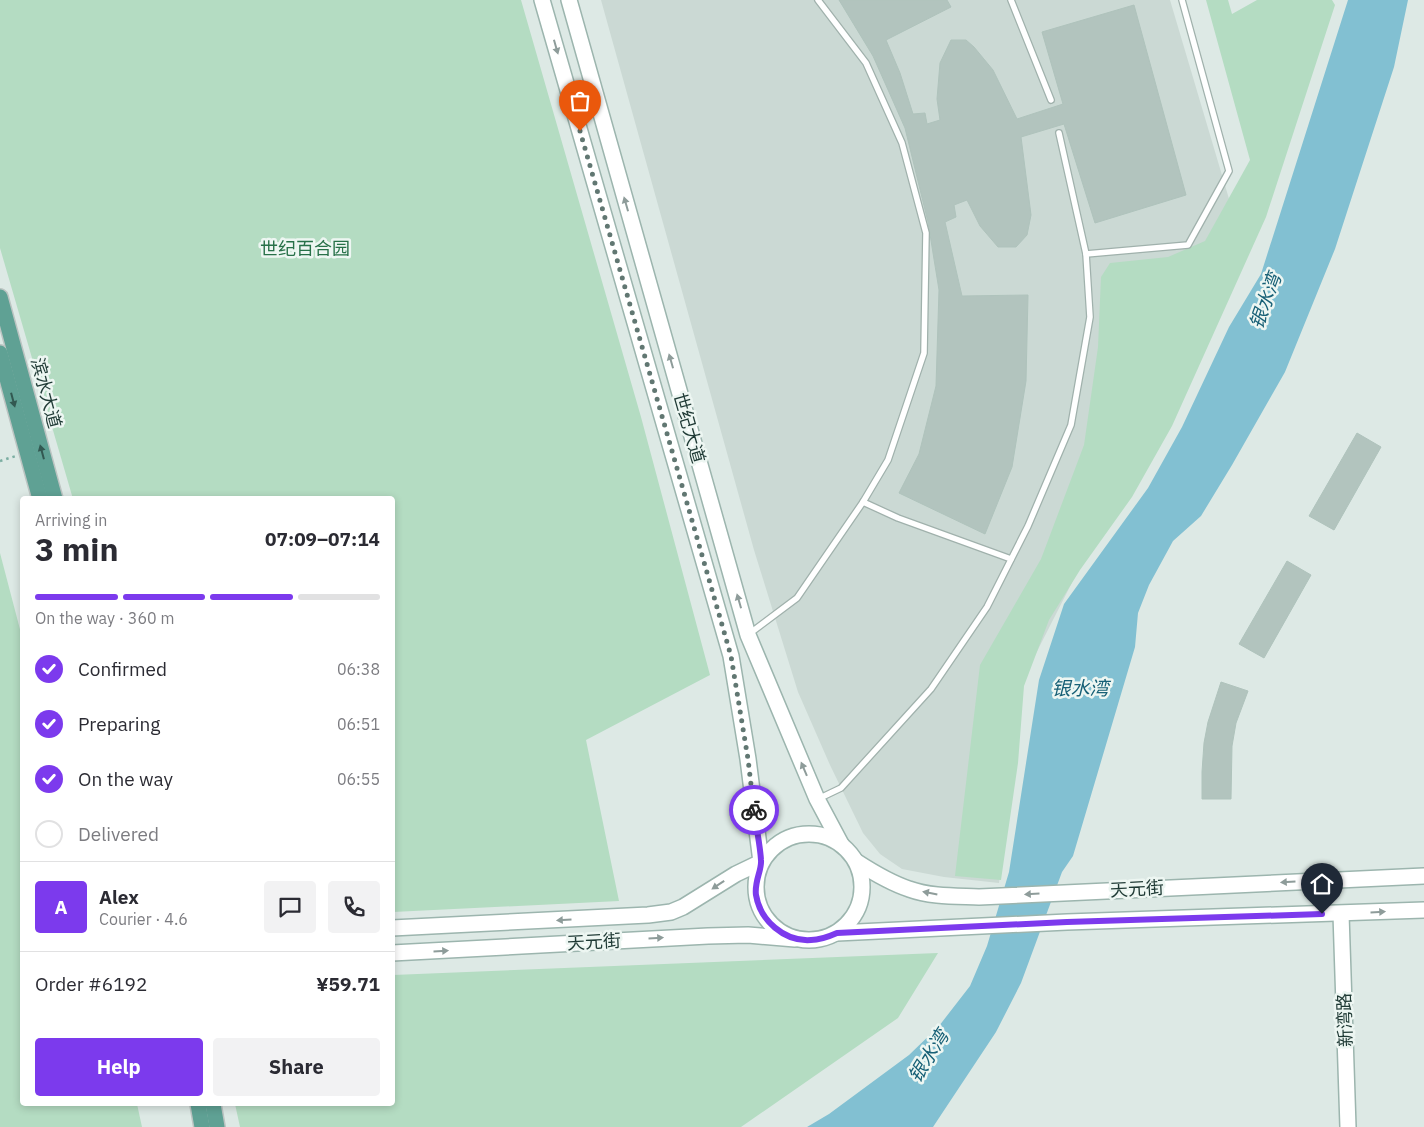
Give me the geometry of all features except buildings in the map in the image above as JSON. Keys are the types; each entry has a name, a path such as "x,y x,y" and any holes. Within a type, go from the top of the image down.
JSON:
{"main road":[{"name":"世纪大道","path":"542,0 731,656 762,862"},
{"name":"世纪大道","path":"569,0 748,635 818,799 841,844"},
{"name":"滨水大道","path":"0,297 54,496"},
{"name":"滨水大道","path":"0,354 39,496"},
{"path":"812,833 828,836 841,844 857,862 862,874 863,891 859,908 850,922 837,933 824,939 810,941 795,939 781,932 769,922 760,909 756,893 757,876 762,862 771,850 783,840 797,834 812,833"},
{"name":"天元街","path":"395,928 648,915 671,912 695,901 736,874 762,862"},
{"name":"天元街","path":"857,862 882,877 910,889 942,896 979,897 1424,876"},
{"name":"天元街","path":"837,933 1067,922 1424,910"},
{"name":"新湾路","path":"1341,914 1348,1127"},
{"name":"天元街","path":"395,953 708,936 748,935 795,939"},
{"path":"198,1106 202,1127"},
{"path":"213,1106 217,1127"}],"lane":[{"path":"748,635 797,598 863,502 888,460 924,353 926,233 902,143 866,63 818,0"},
{"path":"1011,0 1051,100"},
{"path":"1086,254 1188,245 1229,171 1182,0"},
{"path":"818,799 840,788 931,689 987,607 1028,526 1071,425 1090,317 1086,254 1059,133"},
{"path":"863,502 898,518 1011,559"}],"shaded area":[{"path":"601,0 1170,0 1243,246 1024,677 999,883 944,877 902,869 880,854 863,833 830,765 798,692 754,550"}],"green space":[{"name":"世纪百合园","path":"0,0 521,0 641,417 710,675 586,740 619,901 395,912 395,496 72,496 0,248"},
{"path":"1206,0 1228,0 1232,14 1257,0 1332,0 1335,5 1266,217 1172,426 1132,497 1080,570 1049,620 1024,686 1018,763 1001,880 955,876 980,665 1041,559 1084,445 1098,347 1101,277 1110,263 1168,257 1205,241 1250,160"},
{"path":"0,553 20,629 20,1106 137,1106 142,1127 0,1127"},
{"path":"938,953 898,1018 741,1127 240,1127 235,1106 395,1106 395,975"}],"water":[{"name":"银水湾","path":"1348,0 1408,0 1394,67 1335,249 1285,372 1201,516 1173,541 1149,585 1138,613 1135,647 1073,856 1062,872 1021,983 996,1032 933,1127 807,1127 829,1114 909,1055 939,1026 970,986 987,946 1009,872 1039,680 1064,604 1148,488 1182,427 1229,327 1261,274"}],"way so far":[{"path":"580,131 731,656 748,759 754,810"}],"route":[{"path":"754,810 762,862 757,876 756,893 760,909 769,922 781,932 795,939 810,941 824,939 837,933 1067,922 1322,914"}]}
